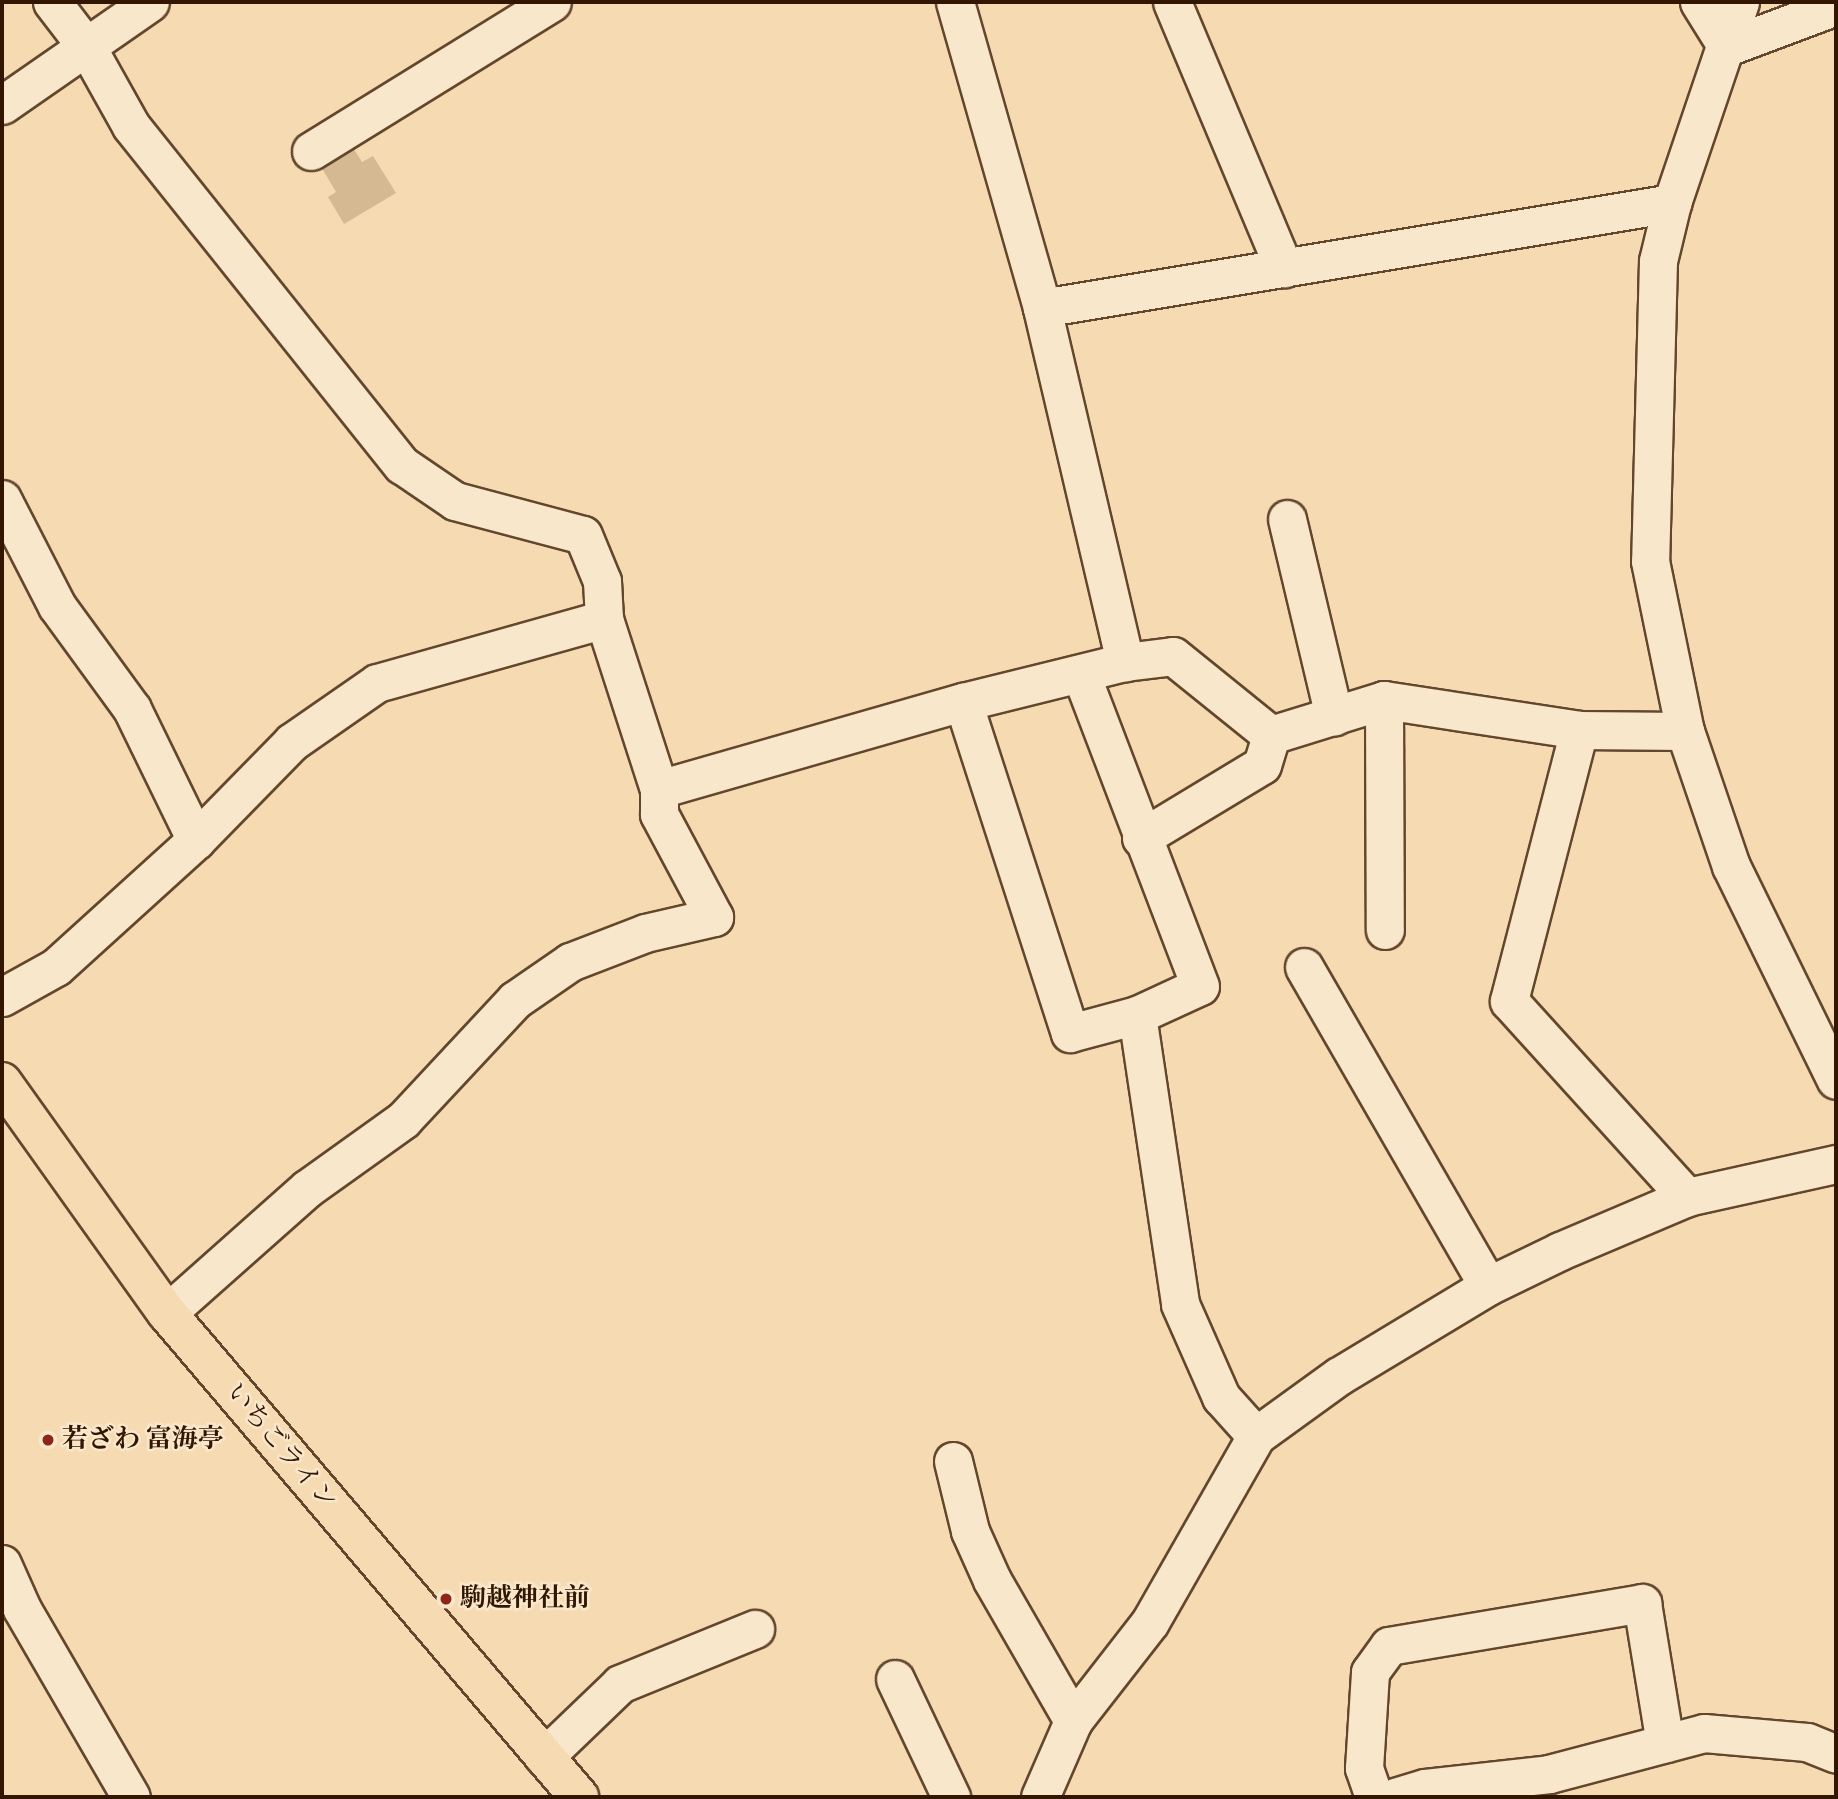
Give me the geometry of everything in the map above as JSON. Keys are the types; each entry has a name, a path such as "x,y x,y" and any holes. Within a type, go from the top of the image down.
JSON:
{"highway":[{"name":"いちごライン","path":"2,1082 167,1313 579,1797"}],"street":[{"path":"52,2 88,49 131,126 402,465 455,501 583,536 603,581 604,619 659,789 659,814 714,917 645,933 570,962 515,1000 404,1120 308,1188 167,1313"},
{"path":"2,105 36,78 88,49 150,2"},
{"path":"311,151 552,2"},
{"path":"955,2 1042,308 1125,662"},
{"path":"1172,2 1284,268"},
{"path":"1699,2 1727,47"},
{"path":"1740,2 1727,47 1672,203 1658,261 1650,561 1685,731 1731,866 1836,1080"},
{"path":"1727,47 1836,6"},
{"path":"1042,308 1672,203"},
{"path":"2,499 57,606 132,709 196,841"},
{"path":"1287,519 1334,716"},
{"path":"2,997 55,967 196,841 292,742 377,683 604,619"},
{"path":"659,789 963,702 1125,662 1173,656 1271,735"},
{"path":"963,702 1070,1033 1137,1015 1200,986 1141,838 1081,674"},
{"path":"1271,735 1384,700 1579,730 1685,731"},
{"path":"1384,700 1385,930"},
{"path":"1579,730 1509,1001 1688,1197"},
{"path":"1141,838 1262,765 1271,735"},
{"path":"1304,967 1488,1286"},
{"path":"1137,1015 1180,1304 1221,1397 1256,1436"},
{"path":"1040,1797 1073,1721 1150,1622 1256,1436 1339,1376 1488,1286 1688,1197 1836,1164"},
{"path":"953,1461 970,1531 992,1580 1073,1721"},
{"path":"2,1564 22,1609 131,1797"},
{"path":"1374,1797 1364,1768 1370,1672 1389,1646 1642,1603 1665,1744"},
{"path":"544,1757 620,1684 755,1629"},
{"path":"895,1679 951,1797"},
{"path":"1395,1797 1425,1788 1549,1773 1704,1733 1807,1742 1836,1754"}],"shaded area":[{"path":"352,146 362,162 373,156 396,193 344,224 328,197 336,192 320,165"}],"place":[{"name":"若ざわ 富海亭","path":"48,1440"},
{"name":"駒越神社前","path":"446,1599"}]}
